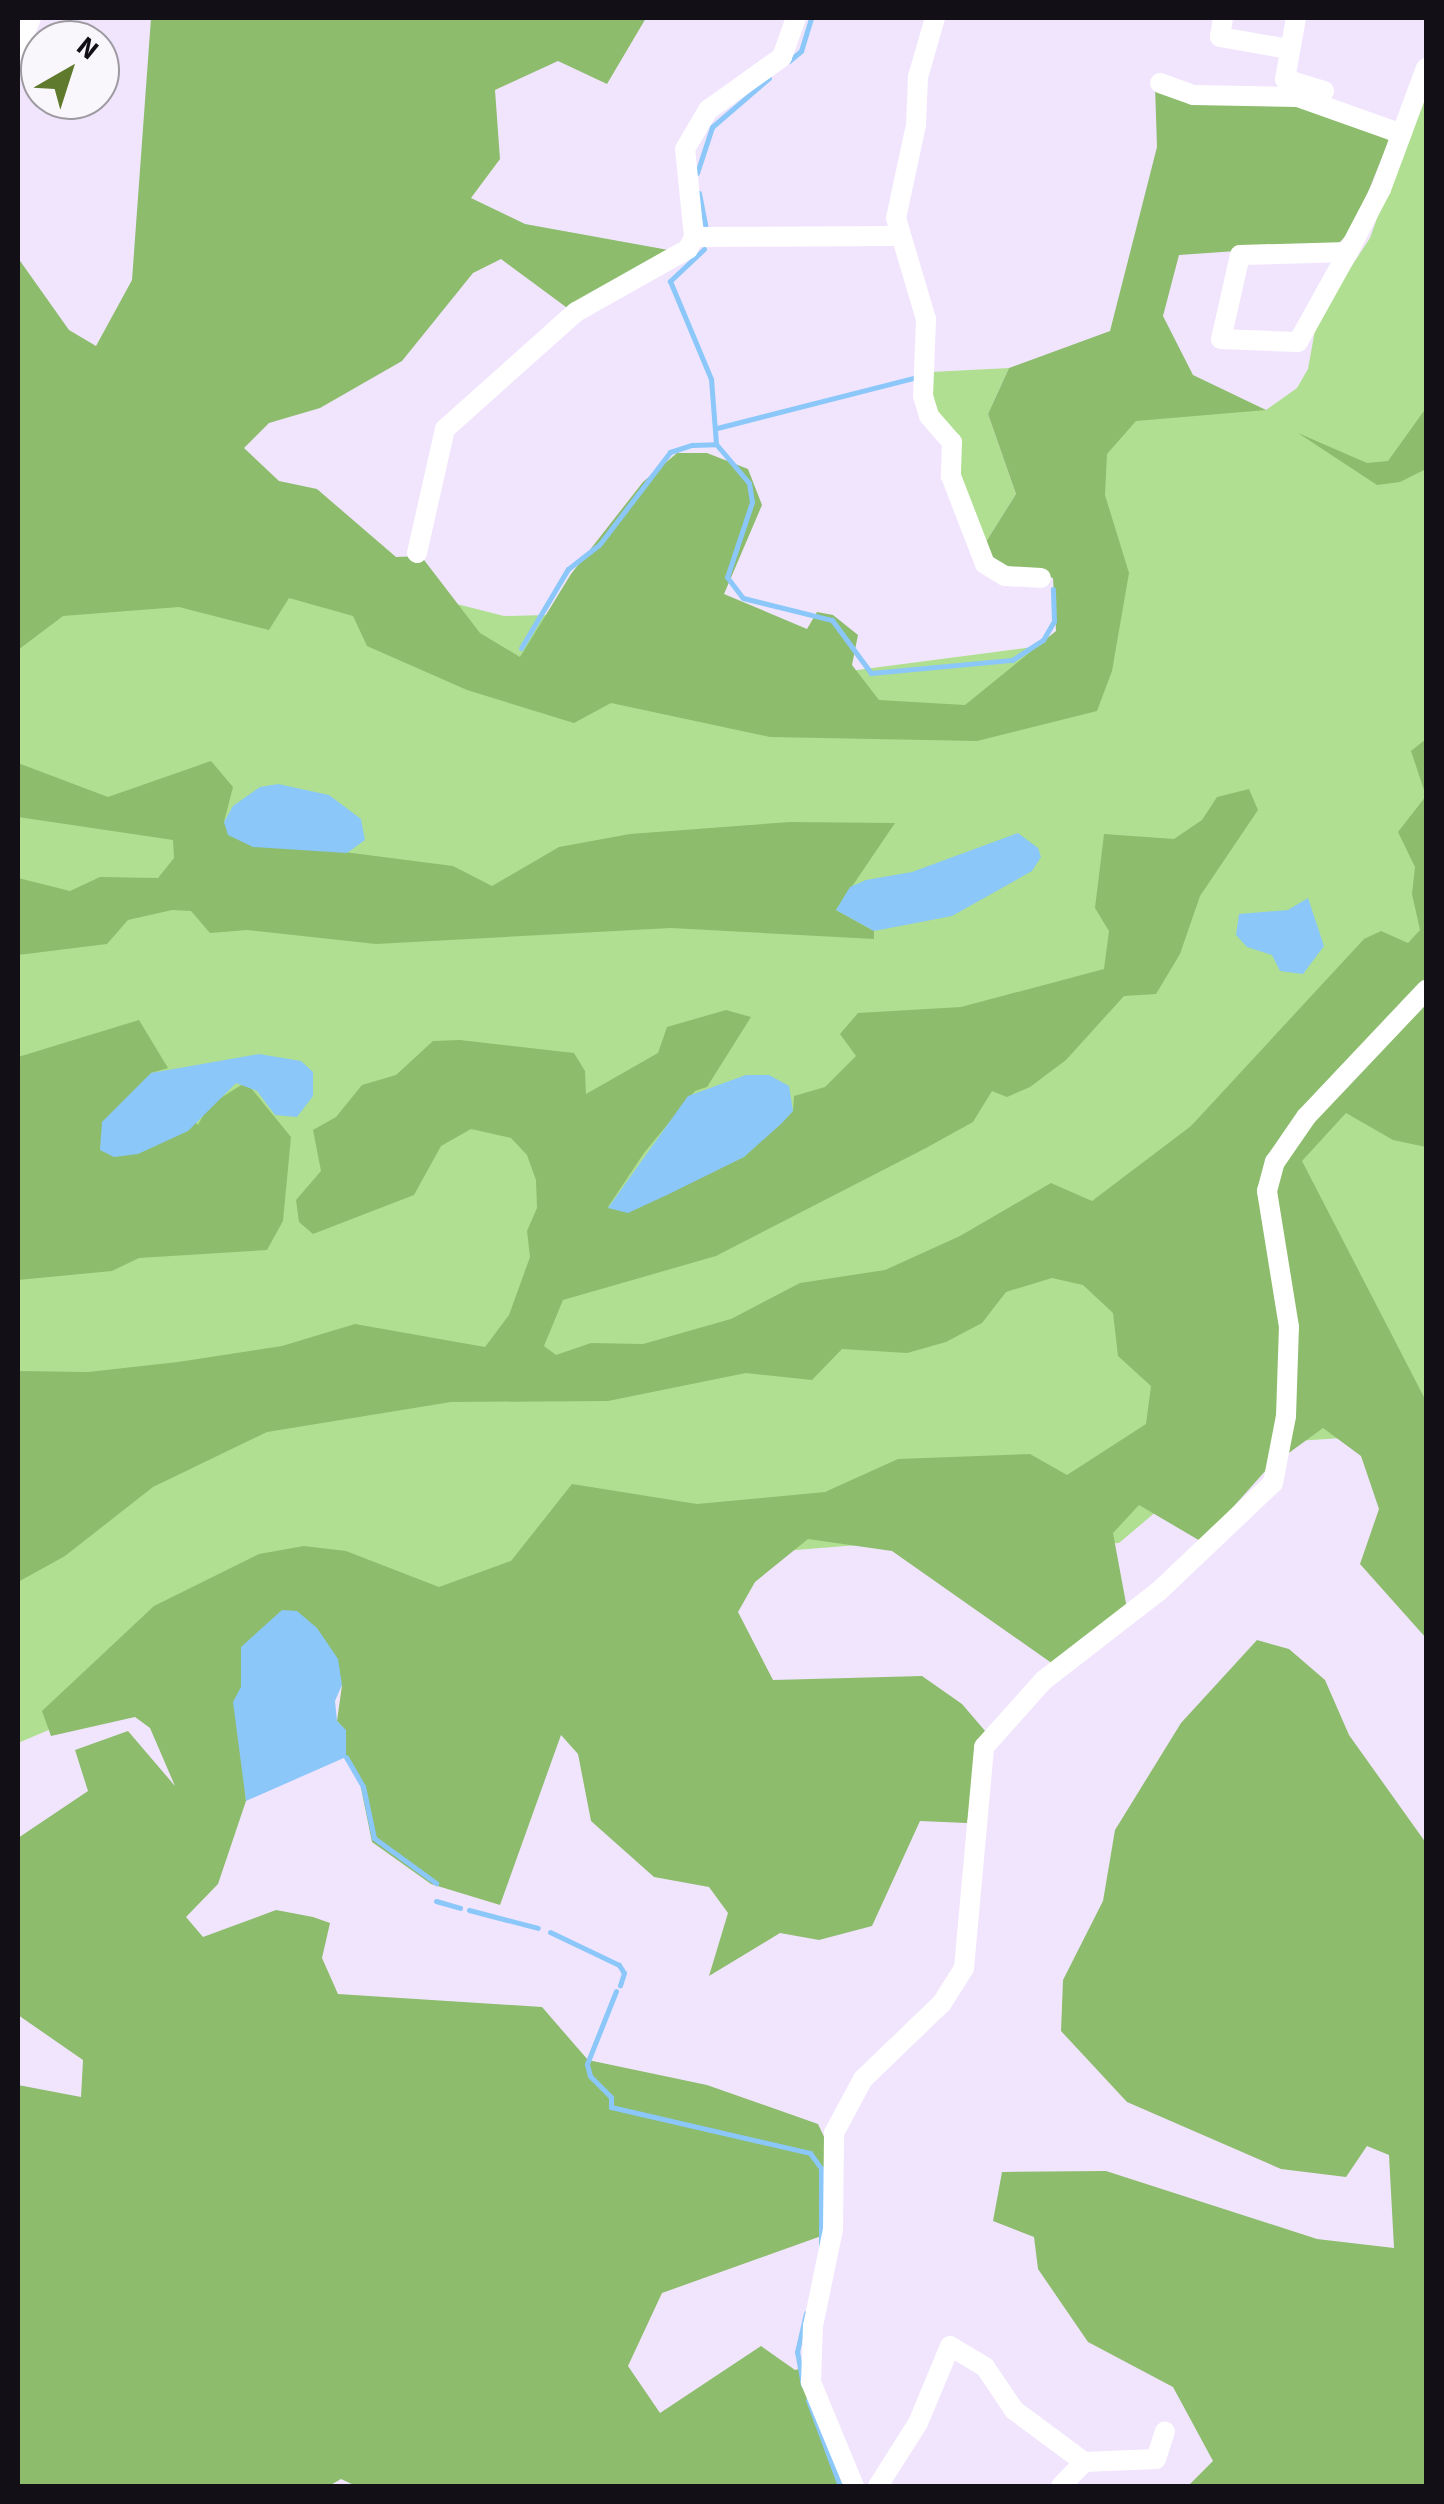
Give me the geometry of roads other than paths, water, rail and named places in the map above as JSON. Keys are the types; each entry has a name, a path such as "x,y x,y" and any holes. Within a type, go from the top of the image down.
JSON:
{"street":[{"path":"18,50 31,18"},
{"path":"694,237 684,149 708,110 782,57 796,18"},
{"path":"935,18 918,76 898,236 926,319 923,396 930,416 952,442 951,476 985,564 1005,576 1041,578"},
{"path":"1224,18 1220,37 1289,49"},
{"path":"1296,18 1285,79 1327,92 1333,108"},
{"path":"1348,252 1240,256 1221,339 1298,342 1348,252 1402,134 1426,68"},
{"path":"1160,83 1193,95 1298,97 1402,134"},
{"path":"417,553 445,429 456,415 576,312 660,268 694,237 898,236"},
{"path":"854,2486 811,2382 813,2326 833,2229 834,2133 863,2079 942,2003 964,1968 984,1746 1044,1680 1158,1592 1273,1483 1286,1416 1290,1327 1266,1191 1275,1162 1306,1117 1426,990"},
{"path":"878,2486 918,2423 950,2346 985,2367 1014,2410 1084,2462 1156,2459 1165,2431"},
{"path":"1062,2486 1084,2462"}],"water":[{"path":"278,784 329,795 361,819 365,840 347,853 253,847 228,835 224,822 233,806 260,787"},
{"path":"1018,833 1038,848 1041,857 1032,871 952,916 874,931 836,910 850,887 866,880 912,872"},
{"path":"1308,898 1324,946 1303,974 1280,971 1272,955 1247,947 1236,935 1239,914 1288,910"},
{"path":"259,1054 301,1061 313,1072 313,1096 297,1117 275,1115 257,1091 236,1083 188,1131 138,1154 114,1157 100,1150 102,1122 151,1073"},
{"path":"746,1075 769,1075 789,1086 793,1111 782,1123 744,1157 669,1194 628,1213 608,1208 688,1096"},
{"path":"282,1610 297,1611 317,1628 338,1659 342,1685 335,1701 337,1721 346,1730 346,1757 246,1801 233,1702 241,1687 241,1647"}],"waterway":[{"path":"789,61 801,51 811,18"},
{"path":"697,173 712,127 769,78"},
{"path":"699,193 705,225"},
{"path":"704,249 670,281 711,379 716,444"},
{"path":"717,428 913,378"},
{"path":"521,648 568,569 599,545 670,452 692,445 716,444 749,483 752,502 727,577 743,598 832,620 871,673 1012,660 1043,640 1054,621 1053,589"},
{"path":"346,1757 363,1786 374,1838 436,1883"},
{"path":"436,1901 460,1908"},
{"path":"469,1910 538,1928"},
{"path":"550,1932 619,1965 624,1973 620,1985"},
{"path":"616,1991 587,2064 590,2076 611,2097 611,2107 810,2153 821,2168 821,2244"},
{"path":"803,2385 797,2352 806,2313"},
{"path":"808,2400 840,2486"}]}
